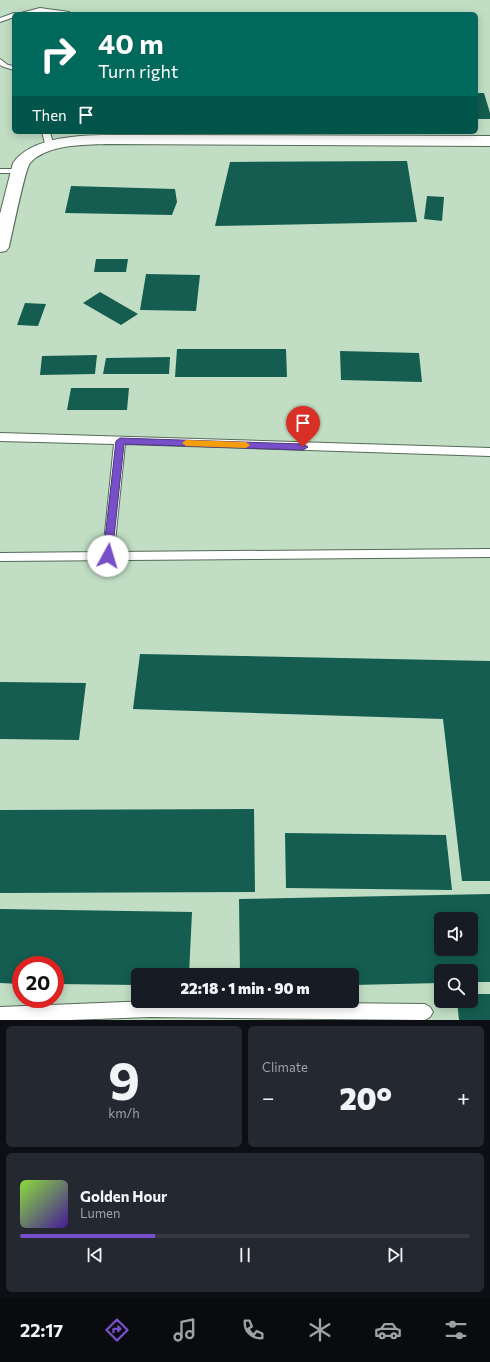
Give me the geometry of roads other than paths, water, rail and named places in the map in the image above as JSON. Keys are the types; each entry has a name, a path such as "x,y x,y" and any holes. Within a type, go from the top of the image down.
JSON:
{"street":[{"path":"0,247 20,163 36,151 62,144 102,140 490,141"}],"lane":[{"path":"30,12 40,10 54,12"},
{"path":"0,20 12,16"},
{"path":"0,61 6,66 12,68"},
{"path":"47,134 50,147"},
{"path":"0,171 18,171"},
{"path":"0,437 490,452"},
{"path":"108,556 120,441"},
{"path":"0,557 490,553"},
{"path":"0,1016 150,1009 425,1012"}]}
